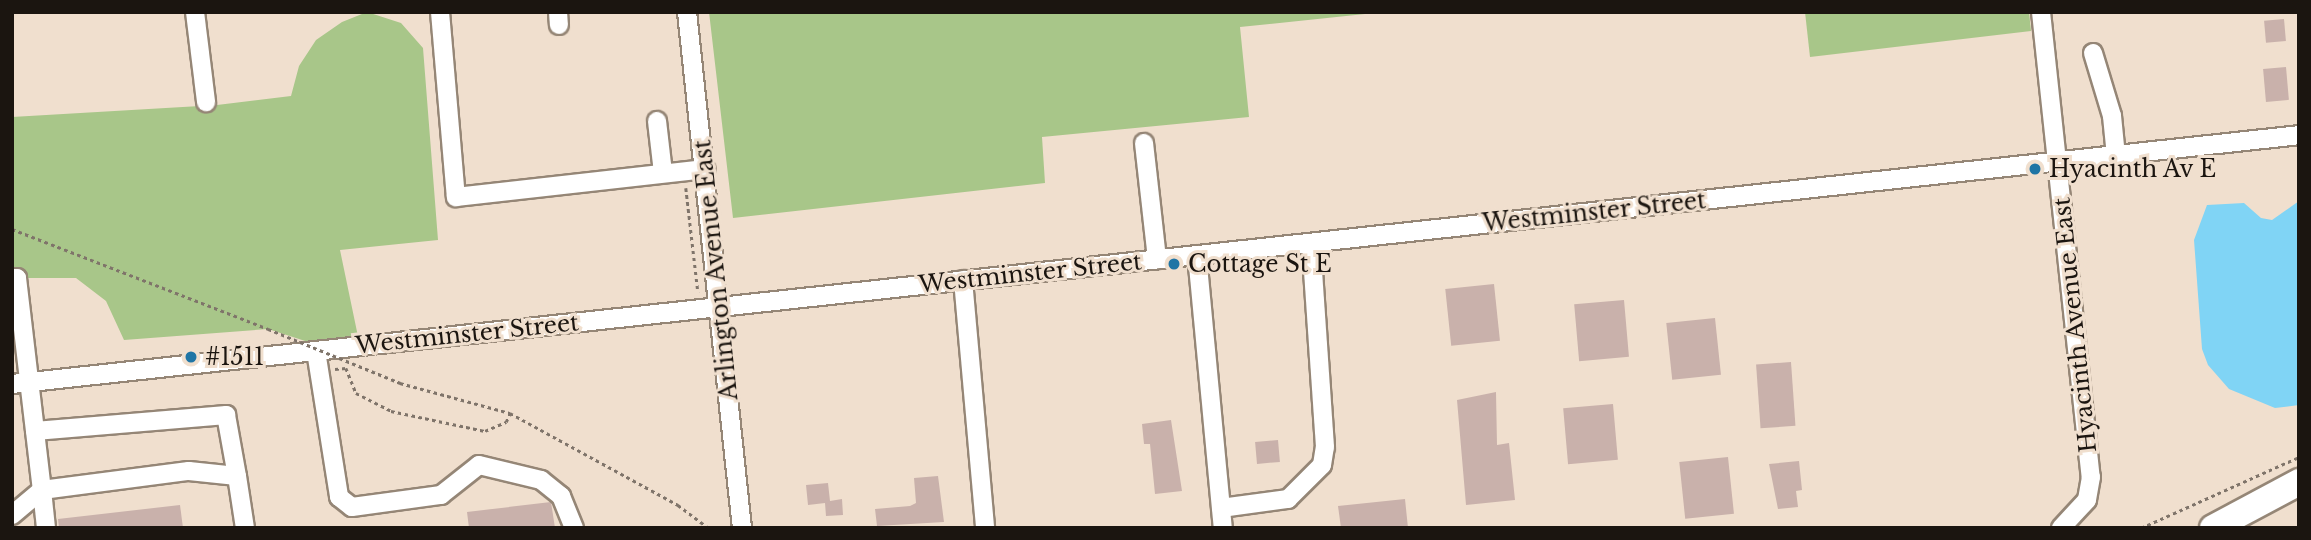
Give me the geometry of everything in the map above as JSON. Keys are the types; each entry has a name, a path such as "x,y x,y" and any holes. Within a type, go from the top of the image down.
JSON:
{"highway":[{"path":"2213,528 2299,482"}],"street":[{"path":"195,12 206,102"},
{"path":"440,12 456,197 705,169"},
{"name":"Arlington Avenue East","path":"687,12 722,306 742,528"},
{"name":"Hyacinth Avenue East","path":"2042,12 2090,458 2090,489 2081,511 2061,528"},
{"path":"2093,54 2112,116 2116,156"},
{"path":"657,121 663,173"},
{"name":"Westminster Street","path":"21,383 2299,135"},
{"path":"1144,143 1157,259"},
{"path":"1221,508 1288,499 1322,465 1325,447 1311,243"},
{"path":"1197,256 1223,528"},
{"path":"12,278 17,278 21,383 35,430 46,528"},
{"path":"963,281 985,528"},
{"path":"316,351 321,369 339,497 352,507 441,495 480,465 541,480 561,496 574,528"},
{"path":"35,430 226,415 245,528"},
{"path":"12,515 41,490 189,471 237,476"}],"path":[{"path":"684,172 698,292"},
{"path":"12,229 268,328 400,383 510,414 678,505 708,528"},
{"path":"321,369 346,368 356,393 391,411 485,430 506,422 510,414"},
{"path":"2141,528 2299,457"}],"green space":[{"path":"367,12 401,23 423,48 438,240 340,250 360,346 330,349 268,329 124,340 106,301 76,278 12,278 12,117 217,105 291,96 299,66 316,40 342,22"},
{"path":"709,12 1384,12 1240,27 1249,117 1042,137 1045,183 733,218"},
{"path":"1805,12 2029,12 2031,31 1810,57"}],"water":[{"path":"2299,201 2299,405 2275,408 2229,389 2208,365 2202,349 2194,240 2207,205 2244,203 2261,218 2272,220"}],"building":[{"path":"2284,19 2286,41 2266,43 2264,21"},
{"path":"2286,67 2289,100 2266,102 2263,69"},
{"path":"1494,284 1500,341 1451,346 1445,289"},
{"path":"1624,300 1629,357 1579,361 1574,304"},
{"path":"1715,318 1721,375 1672,380 1666,323"},
{"path":"1791,362 1795,426 1761,428 1756,364"},
{"path":"1496,392 1497,445 1509,443 1515,500 1466,505 1457,400"},
{"path":"1613,404 1618,460 1568,464 1563,408"},
{"path":"1171,420 1182,491 1155,494 1150,444 1144,444 1142,424"},
{"path":"1278,440 1280,462 1257,464 1255,442"},
{"path":"1728,457 1734,514 1685,519 1679,462"},
{"path":"1799,461 1802,490 1796,491 1798,507 1778,509 1769,464"},
{"path":"938,476 944,522 877,526 875,509 916,503 914,478"},
{"path":"828,483 830,501 842,499 843,515 826,516 825,503 808,505 806,485"},
{"path":"1405,499 1408,528 1341,528 1338,506"},
{"path":"551,502 555,528 469,528 467,512"},
{"path":"180,505 183,528 59,528 58,519"}],"place":[{"name":"Hyacinth Av E","path":"2035,169"},
{"name":"Cottage St E","path":"1174,264"},
{"name":"#1511","path":"191,357"}]}
